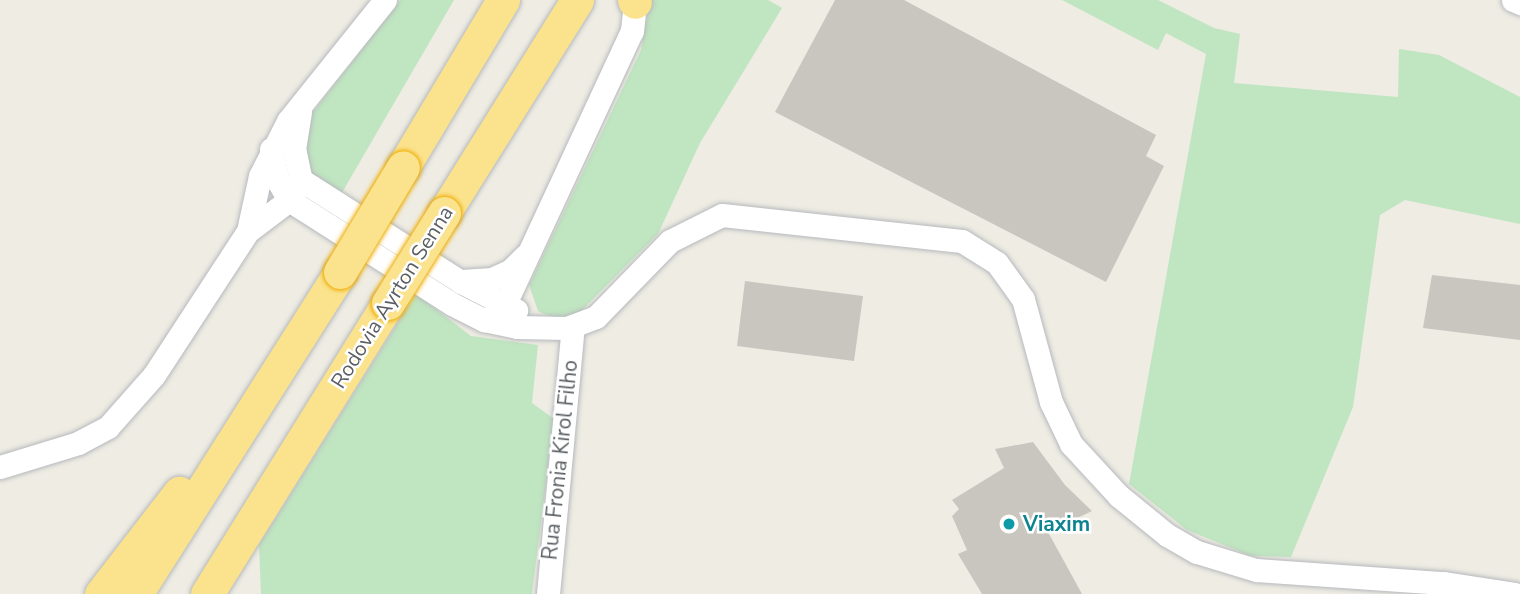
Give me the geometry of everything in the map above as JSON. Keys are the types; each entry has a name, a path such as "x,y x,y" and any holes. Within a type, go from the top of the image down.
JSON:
{"highway":[{"name":"Rodovia Ayrton Senna","path":"208,594 577,0"},
{"path":"136,594 340,272 498,5"},
{"path":"101,594 200,468 245,422"}],"street":[{"path":"248,231 252,199 271,149 305,99 385,0"},
{"path":"1513,0 1520,3"},
{"path":"484,320 498,314 505,303 632,31 635,1"},
{"path":"0,467 78,443 108,427 154,375 248,231 289,200 301,180 294,128 305,99"},
{"path":"271,149 278,181 289,200 452,304 484,320 517,327 573,326 596,317 670,241 722,215 962,242 997,262 1023,299 1051,402 1071,444 1119,496 1167,535 1197,552 1256,570 1444,583 1514,594"},
{"path":"301,180 461,282 543,325"},
{"path":"461,282 492,279 511,270 527,254"},
{"name":"Rua Fronia Kirol Filho","path":"548,594 573,326"}],"green space":[{"path":"400,0 454,0 340,196 309,172 303,145 311,115"},
{"path":"650,0 768,0 782,8 700,143 658,234 582,310 567,317 551,317 538,311 529,285 641,50"},
{"path":"1062,0 1158,0 1214,28 1240,34 1234,83 1398,97 1399,49 1439,55 1520,97 1520,224 1405,200 1380,215 1353,407 1291,557 1251,556 1187,530 1129,484 1206,54 1166,33 1158,50"},
{"path":"416,294 471,336 538,345 532,403 554,419 532,594 261,594 259,545"}],"building":[{"path":"835,0 904,0 1156,135 1146,156 1164,166 1106,282 775,112"},
{"path":"1432,275 1520,285 1520,340 1423,328"},
{"path":"745,281 863,296 854,361 737,346"},
{"name":"Viaxim","path":"1033,442 1065,485 1092,511 1048,532 1082,594 982,594 958,554 967,550 952,516 959,509 952,500 1004,468 995,449"}],"place":[{"name":"Viaxim","path":"1009,524"}]}
